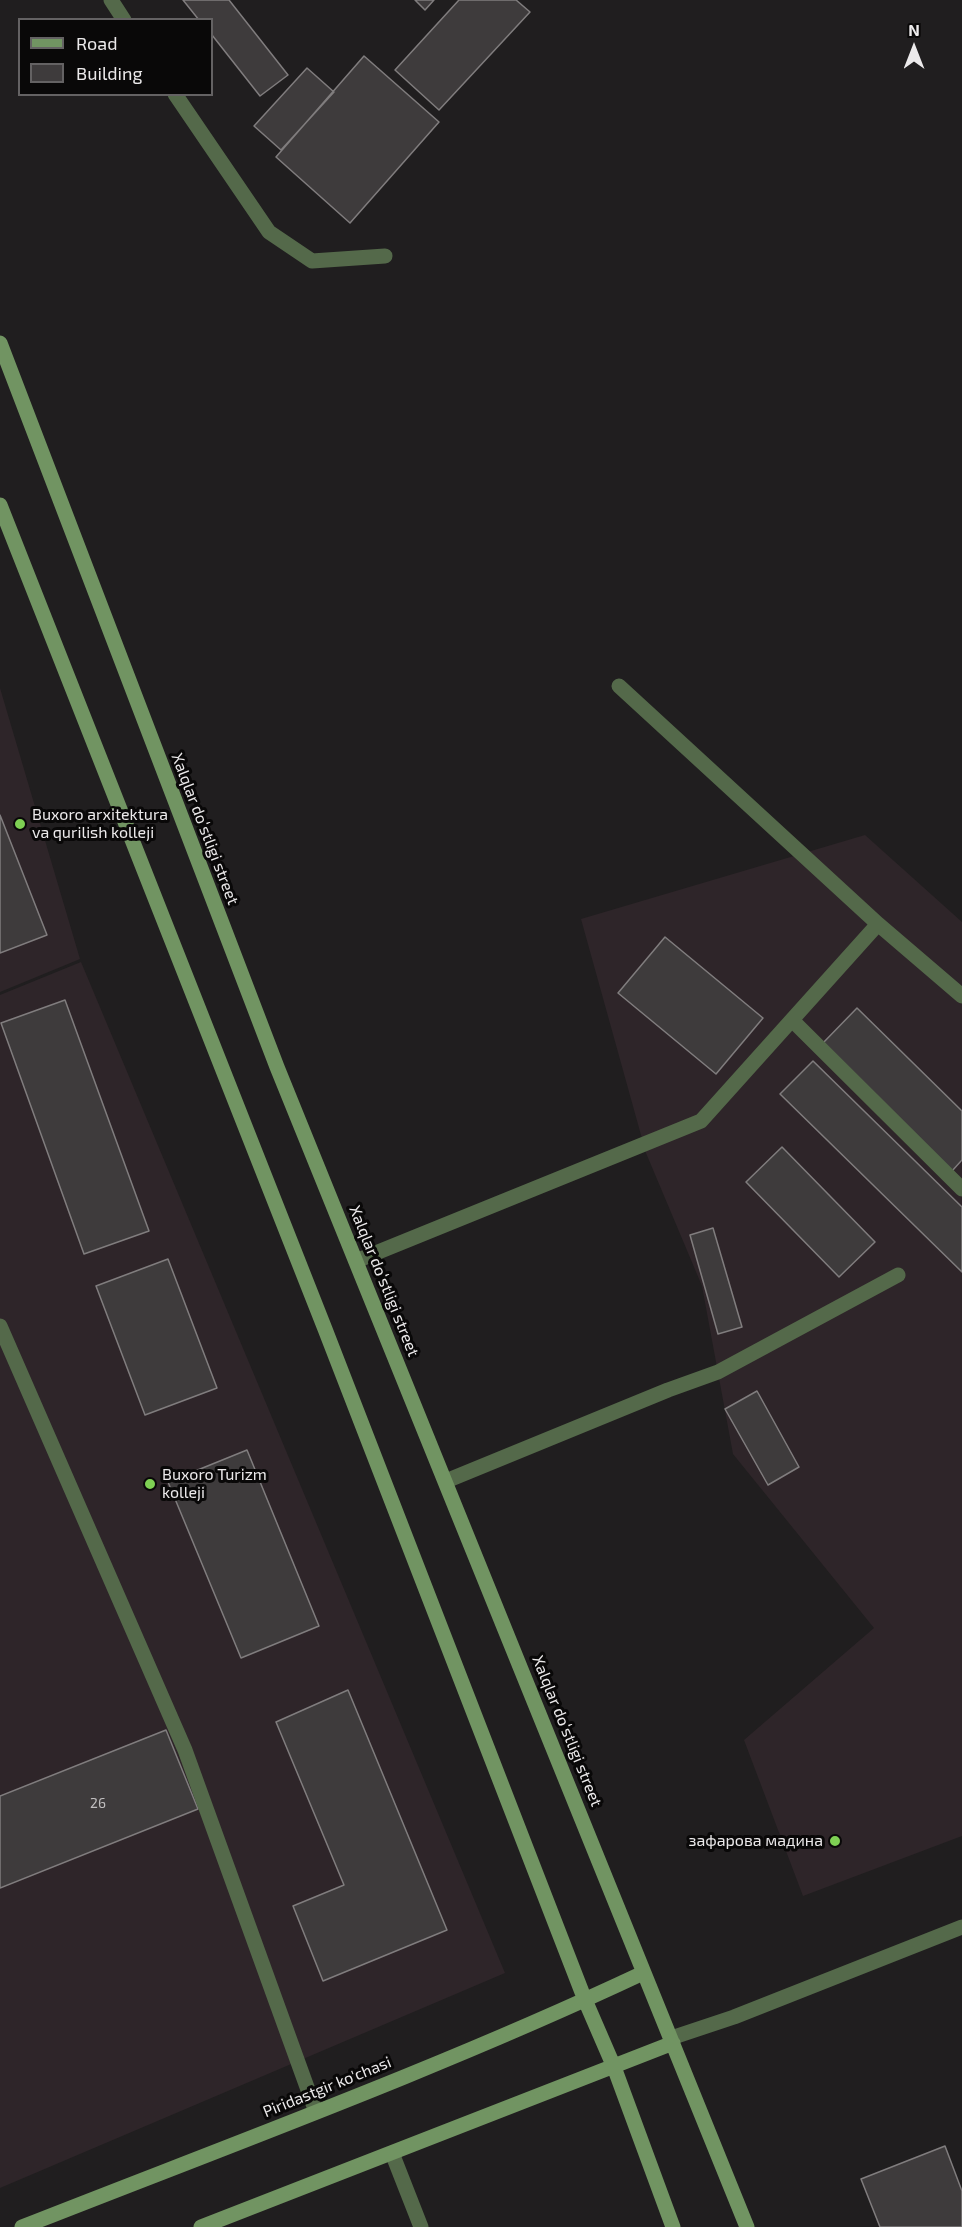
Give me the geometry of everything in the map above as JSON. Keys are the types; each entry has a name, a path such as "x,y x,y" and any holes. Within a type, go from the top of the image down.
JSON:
{"main road":[{"name":"Xalqlar doʻstligi street","path":"0,343 277,1067 747,2227"},
{"path":"0,505 329,1340 585,2000 614,2067 673,2227"},
{"name":"Piridastgir ko'chasi","path":"22,2227 315,2112 585,2000 643,1973"},
{"path":"201,2227 614,2067 672,2041"}],"street":[{"path":"111,0 123,18"},
{"path":"176,96 269,232 312,261 385,256"},
{"path":"619,686 878,924 962,996"},
{"path":"356,1261 700,1121 878,924"},
{"path":"792,1020 962,1189"},
{"path":"446,1481 668,1390 718,1372 898,1275"},
{"path":"0,1326 185,1750 315,2112"},
{"path":"672,2041 962,1927"},
{"path":"392,2153 421,2227"}],"shaded area":[{"name":"Buxoro arxitektura va qurilish kolleji","path":"0,688 80,959 0,992"},
{"path":"865,835 962,922 962,1836 803,1896 744,1740 874,1628 733,1454 702,1286 646,1153 581,919"},
{"name":"Buxoro Turizm kolleji","path":"81,962 505,1973 0,2188 0,995"}],"building":[{"path":"183,0 229,0 288,75 260,96 213,36 213,18 197,18"},
{"path":"415,0 434,0 425,10"},
{"path":"459,0 516,0 530,12 439,110 395,70"},
{"path":"364,56 439,122 350,223 276,157"},
{"path":"307,68 334,92 281,150 254,126"},
{"path":"0,815 47,935 0,953"},
{"path":"665,937 763,1018 716,1074 618,993"},
{"path":"65,1000 149,1231 84,1254 1,1023"},
{"path":"857,1008 962,1111 962,1160 952,1171 822,1044"},
{"path":"813,1061 962,1207 962,1272 780,1094"},
{"path":"782,1147 875,1242 839,1277 746,1182"},
{"path":"713,1228 742,1327 718,1334 690,1235"},
{"path":"168,1259 217,1388 145,1415 96,1286"},
{"path":"757,1391 799,1467 768,1485 725,1409"},
{"path":"247,1450 319,1626 241,1658 168,1482"},
{"path":"348,1690 447,1930 323,1981 293,1906 344,1885 276,1722"},
{"path":"166,1730 198,1809 0,1888 0,1796"},
{"path":"945,2146 962,2191 962,2227 880,2227 861,2179"}],"place":[{"name":"Buxoro arxitektura va qurilish kolleji","path":"20,824"},
{"name":"Buxoro Turizm kolleji","path":"150,1484"},
{"name":"зафарова мадина","path":"835,1841"}]}
